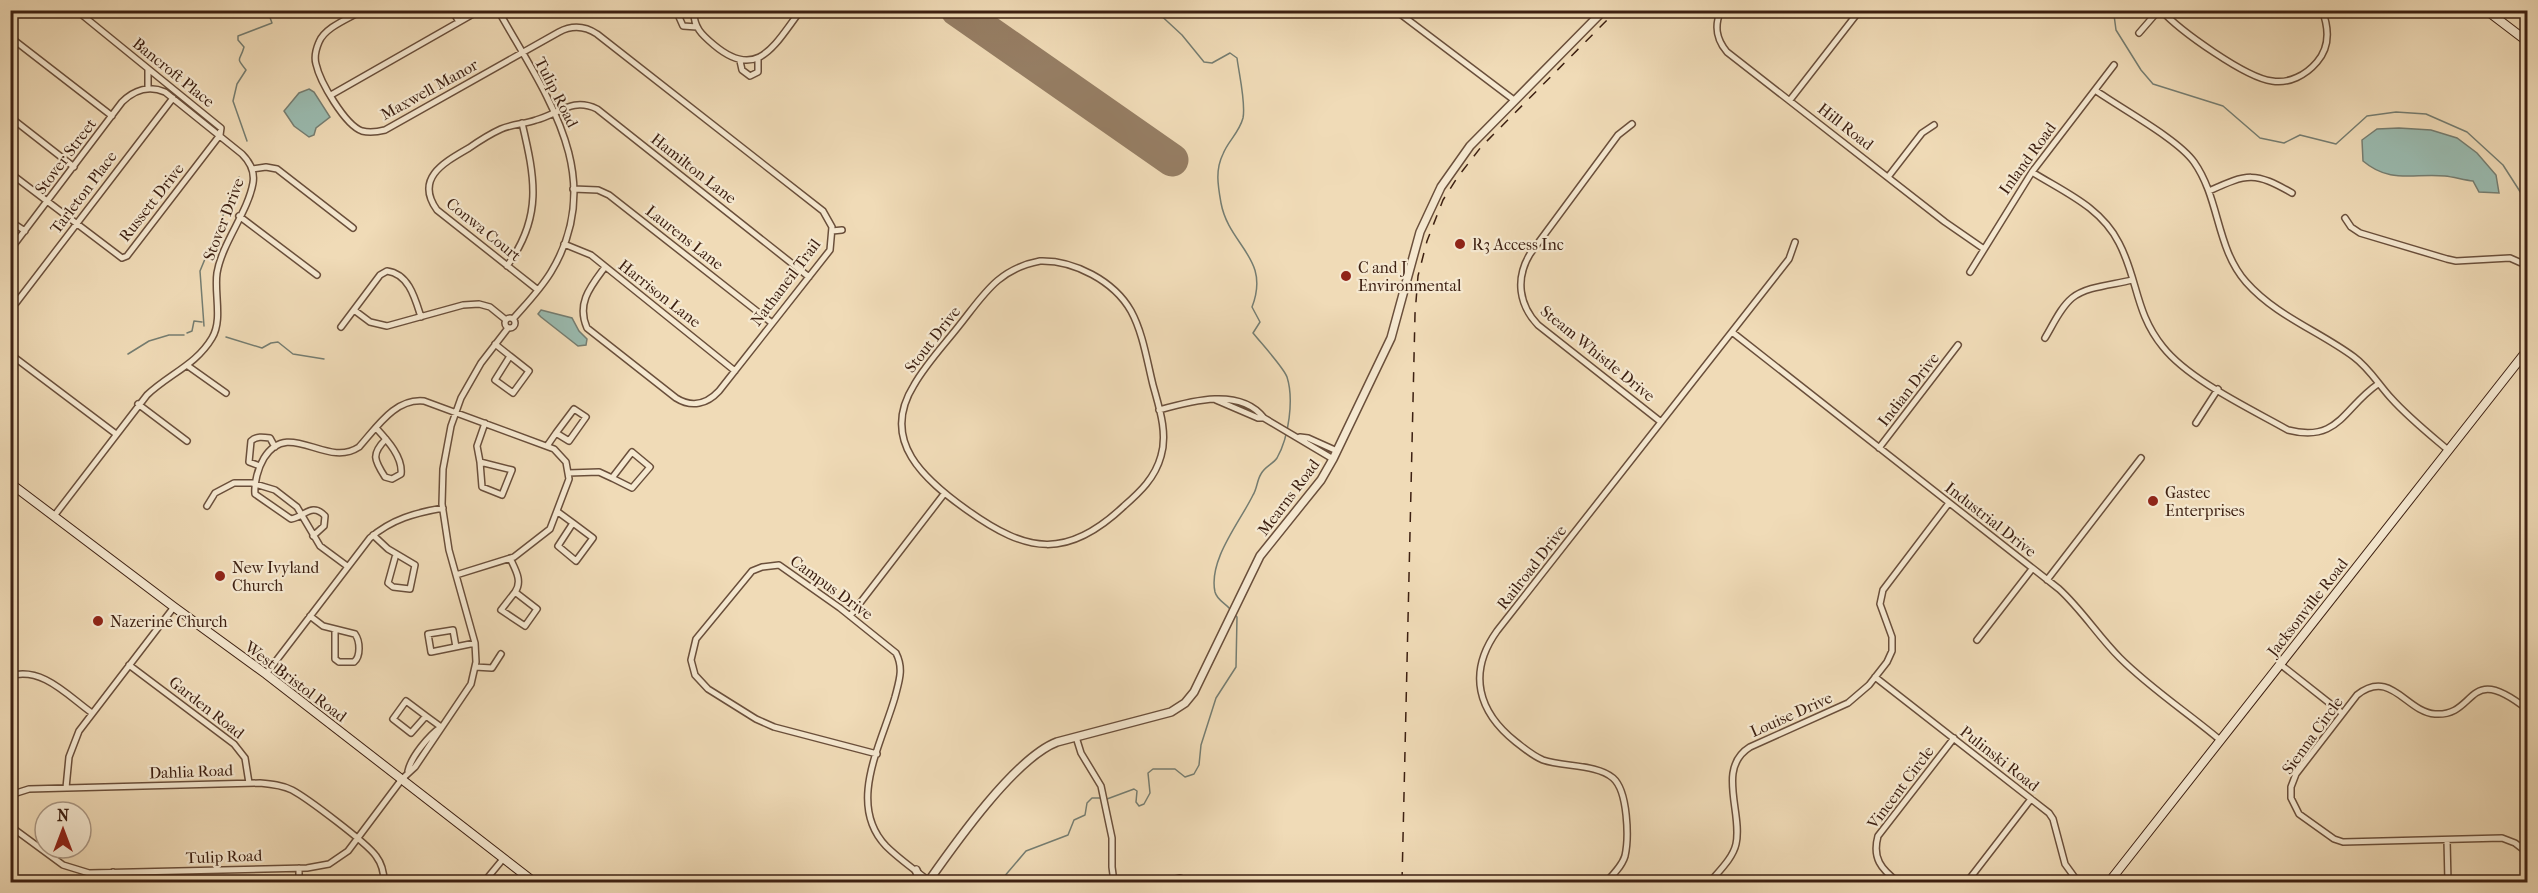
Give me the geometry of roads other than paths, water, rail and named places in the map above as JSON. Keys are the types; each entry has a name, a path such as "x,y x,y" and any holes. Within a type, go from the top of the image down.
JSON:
{"main road":[{"path":"2486,10 2528,42"},
{"name":"Jacksonville Road","path":"2109,882 2528,350"},
{"name":"West Bristol Road","path":"10,483 266,674 534,882"}],"street":[{"name":"Bancroft Place","path":"76,10 221,128 220,135"},
{"name":"Maxwell Manor","path":"363,10 329,30 319,41 315,62 331,95 351,124 362,131 385,130 522,53"},
{"path":"452,10 459,22"},
{"path":"331,95 480,10"},
{"name":"Tulip Road","path":"10,826 70,869 89,873 300,868 329,864 343,855 357,838 425,745 467,693 475,667 475,643 448,550 443,508 444,455 455,412 466,387 495,344 508,328 515,326 513,319 554,267 564,244 571,217 573,189 570,153 561,124 498,10"},
{"path":"685,10 679,17 679,22 683,26 697,27"},
{"path":"694,10 697,27 702,35 724,53 740,61 758,59 769,51 801,10"},
{"path":"1395,10 1514,100"},
{"name":"Mearns Road","path":"929,882 961,837 1025,762 1047,746 1156,717 1180,707 1199,684 1260,556 1321,480 1334,459 1391,338 1420,232 1447,176 1470,146 1604,10"},
{"name":"Hill Road","path":"1721,10 1716,27 1723,47 1888,177 1984,249"},
{"path":"1790,100 1860,10"},
{"path":"2139,33 2160,10 2186,34 2259,77 2277,82 2300,76 2320,59 2327,35 2326,20 2322,10"},
{"name":"Nathaneil Trail","path":"522,53 570,27 594,31 823,211 830,220 832,231 830,250 716,395 708,401 699,403"},
{"path":"10,37 112,116"},
{"path":"740,61 742,70 750,76 758,72 758,59"},
{"name":"Inland Road","path":"1970,272 2032,172 2114,65"},
{"path":"148,69 148,89 160,90 173,98 220,135"},
{"name":"Stover Street","path":"10,250 130,95 148,89"},
{"path":"2095,90 2183,150 2194,163 2209,191 2225,246 2246,281 2281,312 2356,358 2405,413 2448,450"},
{"name":"Tarleton Place","path":"13,301 76,224 173,98"},
{"name":"Hamilton Lane","path":"554,111 574,104 597,109 809,277"},
{"name":"Conwa Court","path":"538,290 437,210 431,199 430,187 434,173 444,162 500,129 539,120 554,111"},
{"path":"10,117 74,167"},
{"path":"507,266 525,237 534,198 534,173 522,123"},
{"name":"Steam Whistle Drive","path":"1632,124 1618,135 1530,254 1521,275 1521,291 1527,312 1539,325 1661,422"},
{"path":"1888,177 1922,133 1934,125"},
{"name":"Stover Drive","path":"54,516 138,405 162,382 198,357 216,331 217,272 252,188 252,169 244,156 220,135"},
{"name":"Russett Drive","path":"10,173 122,258 127,256 220,135"},
{"path":"252,169 266,166 277,169 353,228"},
{"path":"2032,172 2078,199 2098,215 2119,243 2144,319 2163,347 2184,368 2218,389 2288,430 2310,434 2331,428 2366,392 2378,384"},
{"path":"2209,191 2252,177 2264,178 2292,194"},
{"name":"Laurens Lane","path":"573,189 598,190 609,195 772,323"},
{"path":"239,216 317,275"},
{"path":"2345,218 2357,231 2456,261 2510,258 2528,266"},
{"path":"10,221 25,231"},
{"path":"832,231 842,230"},
{"name":"Railroad Drive","path":"1606,882 1624,858 1625,799 1620,786 1614,778 1600,771 1551,763 1534,756 1502,730 1485,706 1480,685 1480,670 1485,652 1497,631 1789,259 1795,243"},
{"name":"Harrison Lane","path":"564,244 588,253 735,371"},
{"name":"Stout Drive","path":"1048,261 1071,265 1095,277 1119,295 1135,320 1160,410 1162,455 1153,476 1115,515 1083,537 1052,544 1011,538 994,530 944,494 922,475 908,451 903,425 905,404 915,382 990,286 1018,267 1048,261"},
{"path":"605,267 589,289 584,301 587,328 676,398 686,403 699,403 702,410"},
{"path":"341,327 380,275 391,271 412,290 421,317"},
{"path":"2045,338 2063,307 2072,298 2084,292 2132,280"},
{"path":"354,310 370,322 394,325 472,303 490,307 506,320 513,319"},
{"path":"506,320 505,324 508,328"},
{"name":"Industrial Drive","path":"1732,332 2047,580 2074,603 2122,661 2220,740"},
{"path":"495,344 529,371 513,393 495,380 510,356"},
{"name":"Indian Drive","path":"1879,448 1958,345"},
{"path":"10,354 116,435"},
{"path":"188,366 226,393"},
{"path":"2196,423 2218,389"},
{"path":"1160,410 1185,403 1225,399 1260,413 1264,418 1334,459"},
{"path":"313,536 323,529 325,516 314,509 295,519 287,518 255,494 260,466 275,447 295,442 329,453 345,453 359,447 396,407 413,400 424,401 547,446 563,458 568,473 568,485 548,532 510,558 456,575"},
{"path":"138,405 187,441"},
{"path":"547,446 556,433 574,409 586,417 569,441 556,433"},
{"path":"480,462 512,470 502,495 482,487 477,446 485,423"},
{"path":"376,428 386,439 398,458 402,471 398,477 392,479 385,477 375,458 377,448 386,439"},
{"path":"260,466 249,462 251,441 257,437 270,438 275,447"},
{"path":"1300,437 1306,437 1337,451"},
{"path":"568,473 599,472 632,488 650,467 632,452 612,478"},
{"path":"2047,580 2141,458"},
{"path":"207,506 215,493 230,484 256,484 285,496 302,514 320,546 347,567"},
{"path":"850,616 944,494"},
{"name":"Louise Drive","path":"1710,882 1731,856 1737,841 1732,778 1738,758 1747,748 1853,700 1875,677 1890,656 1893,643 1881,609 1883,590 1949,503"},
{"path":"266,674 373,535 407,515 443,508"},
{"path":"558,512 573,523 592,538 576,561 558,546 573,523"},
{"path":"373,535 396,554 415,565 410,589 393,587 388,583 396,554"},
{"path":"510,558 519,579 515,592 501,610 525,626 537,609 515,592"},
{"name":"Campus Drive","path":"877,754 774,727 756,719 708,689 695,675 691,660 696,639 747,575 762,567 779,565 890,646 901,662 902,673 867,794 871,820 884,844 929,882"},
{"path":"1977,640 2032,568"},
{"path":"66,788 71,747 79,731 174,607"},
{"path":"310,616 323,626 352,632 357,637 358,653 354,662 339,662 335,659 335,629"},
{"path":"456,647 453,630 428,634 431,652 456,647 475,643"},
{"path":"475,667 492,668 501,654"},
{"path":"2280,664 2342,713"},
{"name":"Garden Road","path":"129,665 234,744 245,758 249,783"},
{"path":"10,676 27,673 44,678 92,713"},
{"name":"Pulinski Road","path":"1875,677 2049,813 2053,819 2065,864 2078,882"},
{"name":"Sienna Circle","path":"2528,710 2508,694 2488,690 2476,692 2453,711 2432,714 2423,711 2394,690 2380,687 2361,692 2342,713 2294,778 2291,798 2299,814 2334,839 2343,842 2502,838 2515,843 2528,853"},
{"path":"426,716 411,733 393,719 406,701 441,727"},
{"path":"1076,737 1082,753 1101,786 1112,838 1114,882"},
{"name":"Vincent Circle","path":"1898,882 1884,872 1877,860 1875,850 1878,836 1954,738"},
{"name":"Dahlia Road","path":"10,795 29,789 275,784 291,789 376,855 383,872 384,882"},
{"path":"1966,882 2031,799"},
{"path":"2447,840 2448,882"},
{"path":"484,882 503,859"},
{"path":"299,882 300,868"},
{"path":"916,870 921,882"},
{"path":"113,872 114,882"},
{"path":"1163,882 1180,878 1191,882"}],"water":[{"path":"309,89 314,92 330,117 316,128 314,135 309,137 294,126 284,111 299,93"},
{"path":"2377,129 2431,130 2457,138 2477,153 2496,175 2499,193 2479,192 2473,181 2448,176 2402,176 2383,173 2363,161 2362,140"},
{"path":"541,310 572,318 579,331 587,339 586,345 578,346 541,317 538,314"}],"waterway":[{"path":"247,141 233,101 237,84 246,70 239,61 244,47 238,40 238,36 272,23 269,15 248,10"},
{"path":"1155,10 1182,35 1204,62 1212,63 1230,53 1237,58 1244,112 1239,128 1220,160 1218,178 1220,197 1225,218 1253,264 1256,276 1252,307 1260,322 1253,333 1282,368 1289,386 1290,407 1285,440 1277,458 1264,469 1260,476 1254,493 1226,542 1216,567 1215,592 1230,609"},
{"path":"2115,10 2116,30 2141,70 2153,84 2223,106 2260,138 2284,143 2300,135 2336,144 2367,116 2396,112 2426,114 2467,132 2503,165 2528,204"},
{"path":"204,326 200,271 239,177"},
{"path":"187,333 192,331 194,321 202,322"},
{"path":"128,354 149,341 169,335 184,335"},
{"path":"226,337 262,348 278,342 293,354 324,359"},
{"path":"1107,799 1134,789 1137,791 1136,802 1139,806 1144,804 1150,793 1148,773 1153,769 1175,769 1185,777 1194,774 1199,765 1201,745 1216,698 1236,667 1237,617 1235,615"},
{"path":"1004,882 1003,878 1026,851 1068,835 1074,820 1085,815 1087,803 1092,798 1102,798"}],"railway":[{"path":"1402,882 1415,314 1418,276 1427,241 1443,200 1457,178 1481,147 1617,10"}],"place":[{"name":"R3 Access Inc","path":"1460,244"},
{"name":"C and J Environmental","path":"1346,276"},
{"name":"Gastec Enterprises","path":"2153,501"},
{"name":"New Ivyland Church","path":"220,576"},
{"name":"Nazerine Church","path":"98,621"}]}
